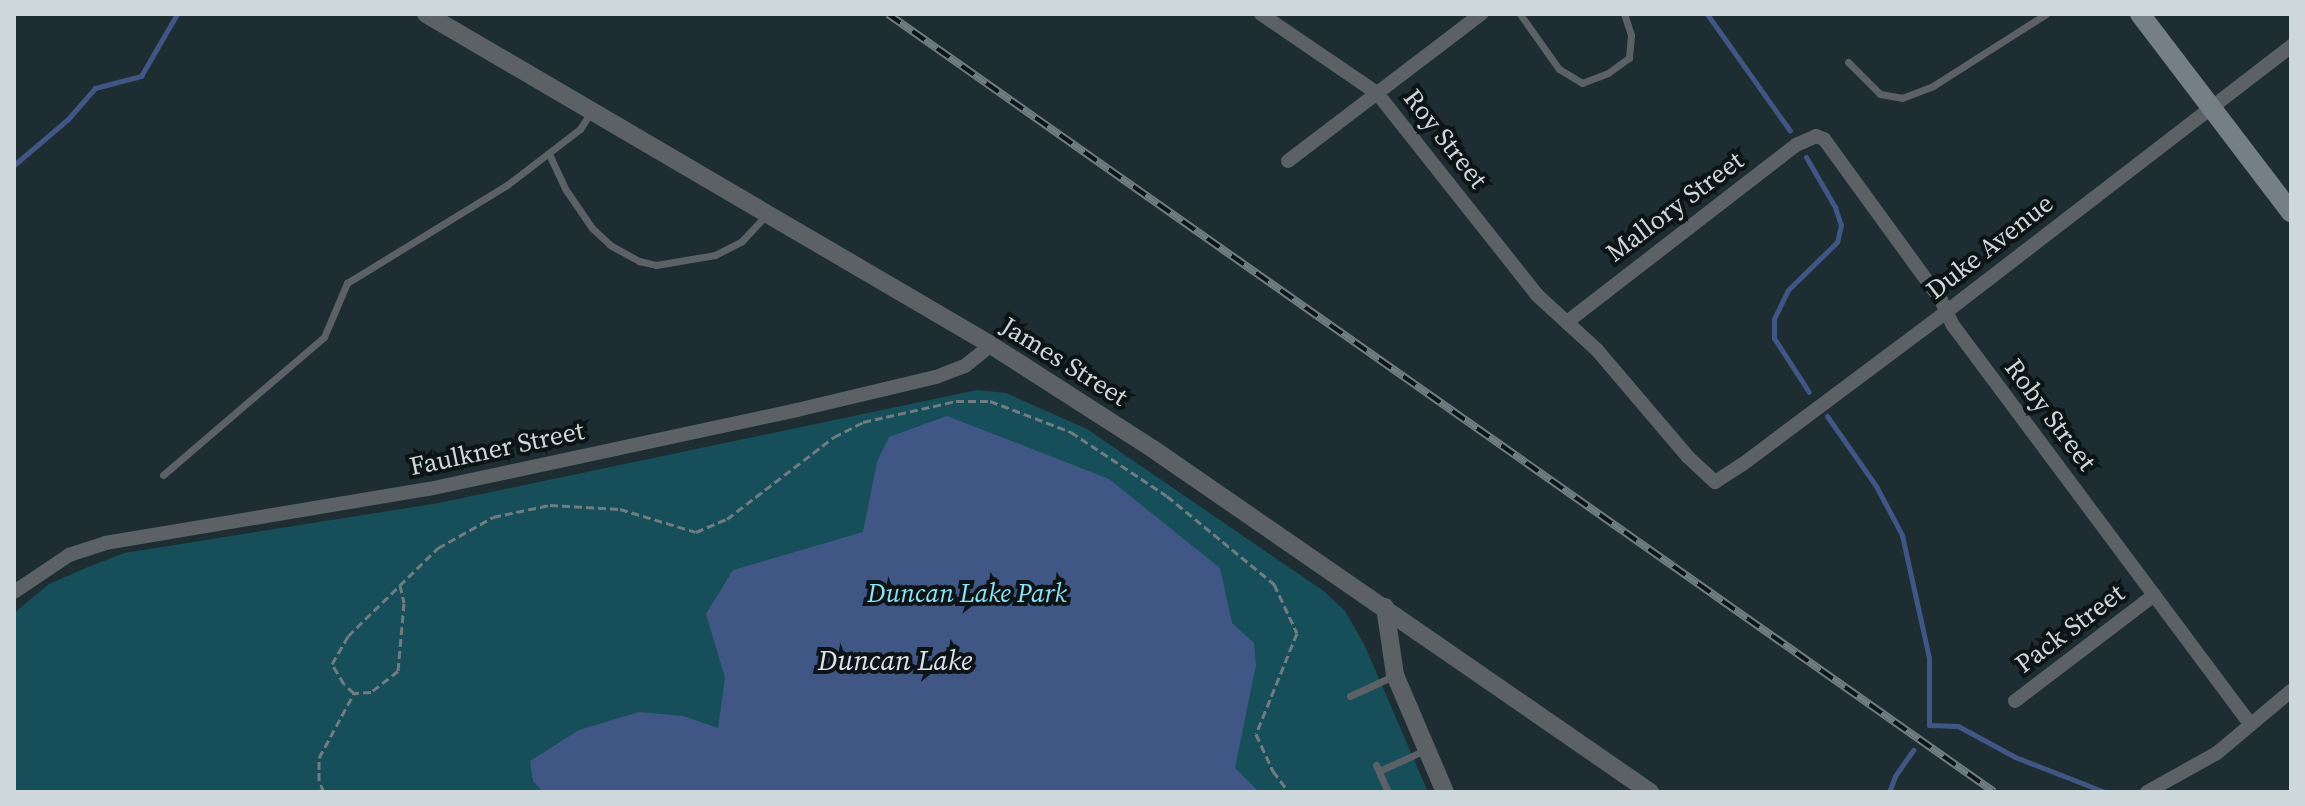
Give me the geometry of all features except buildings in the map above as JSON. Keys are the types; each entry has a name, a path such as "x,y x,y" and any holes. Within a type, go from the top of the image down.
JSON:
{"main road":[{"path":"2140,14 2211,107 2287,198"}],"street":[{"name":"James Street","path":"426,14 991,345 1153,449 1650,792"},
{"name":"Roy Street","path":"1261,14 1377,93 1537,295 1597,350 1688,457 1715,482"},
{"path":"1288,161 1481,14"},
{"name":"Duke Avenue","path":"1715,482 1946,312 2291,46"},
{"name":"Mallory Street","path":"1567,322 1796,145 1816,136"},
{"name":"Roby Street","path":"1816,136 1830,144 1941,300 1946,312 2249,723"},
{"name":"Faulkner Street","path":"14,592 69,555 105,543 429,489 797,410 936,377 965,366 991,345"},
{"name":"Pack Street","path":"2015,701 2154,595"},
{"path":"1385,607 1395,675 1445,792"},
{"path":"2147,792 2205,761 2291,691"}],"lane":[{"path":"1520,14 1559,69 1582,83 1608,73 1629,58 1631,35 1624,14"},
{"path":"1848,62 1880,94 1902,98 1933,86 2046,14"},
{"path":"163,475 324,337 347,283 507,185 580,129 593,111"},
{"path":"549,154 577,208 592,228 610,245 639,261 656,265 715,255 742,241 767,212"},
{"path":"1350,696 1395,675"},
{"path":"1388,792 1378,768 1427,749"}],"path":[{"path":"400,585 404,603 398,671 371,692 354,693 344,684 332,664 348,636 400,585 438,548 493,517 550,505 620,509 696,532 727,519 834,437 863,422 956,401 990,401 1071,432 1167,496 1274,584 1297,633 1256,734 1273,771 1289,792"},
{"path":"324,792 319,781 319,758 354,693"}],"green space":[{"name":"Duncan Lake Park","path":"977,390 1006,393 1087,429 1325,592 1345,611 1364,644 1428,792 14,792 14,613 49,584 88,567 124,553 439,503"}],"water":[{"name":"Duncan Lake","path":"947,416 1109,479 1220,568 1232,623 1254,643 1256,665 1235,768 1259,792 543,792 533,781 530,761 579,730 639,712 683,716 718,728 725,678 706,614 733,570 863,532 877,462 889,437"}],"waterway":[{"path":"14,165 68,119 95,88 141,76 177,14"},
{"path":"1707,14 1790,131"},
{"path":"1806,157 1835,207 1841,225 1837,242 1788,290 1774,319 1774,338 1809,392"},
{"path":"1827,416 1876,486 1902,535 1929,658 1929,725 1958,726 2015,757 2105,792"},
{"path":"1889,792 1895,776 1913,750"}],"railway":[{"path":"888,14 1994,792"}]}
